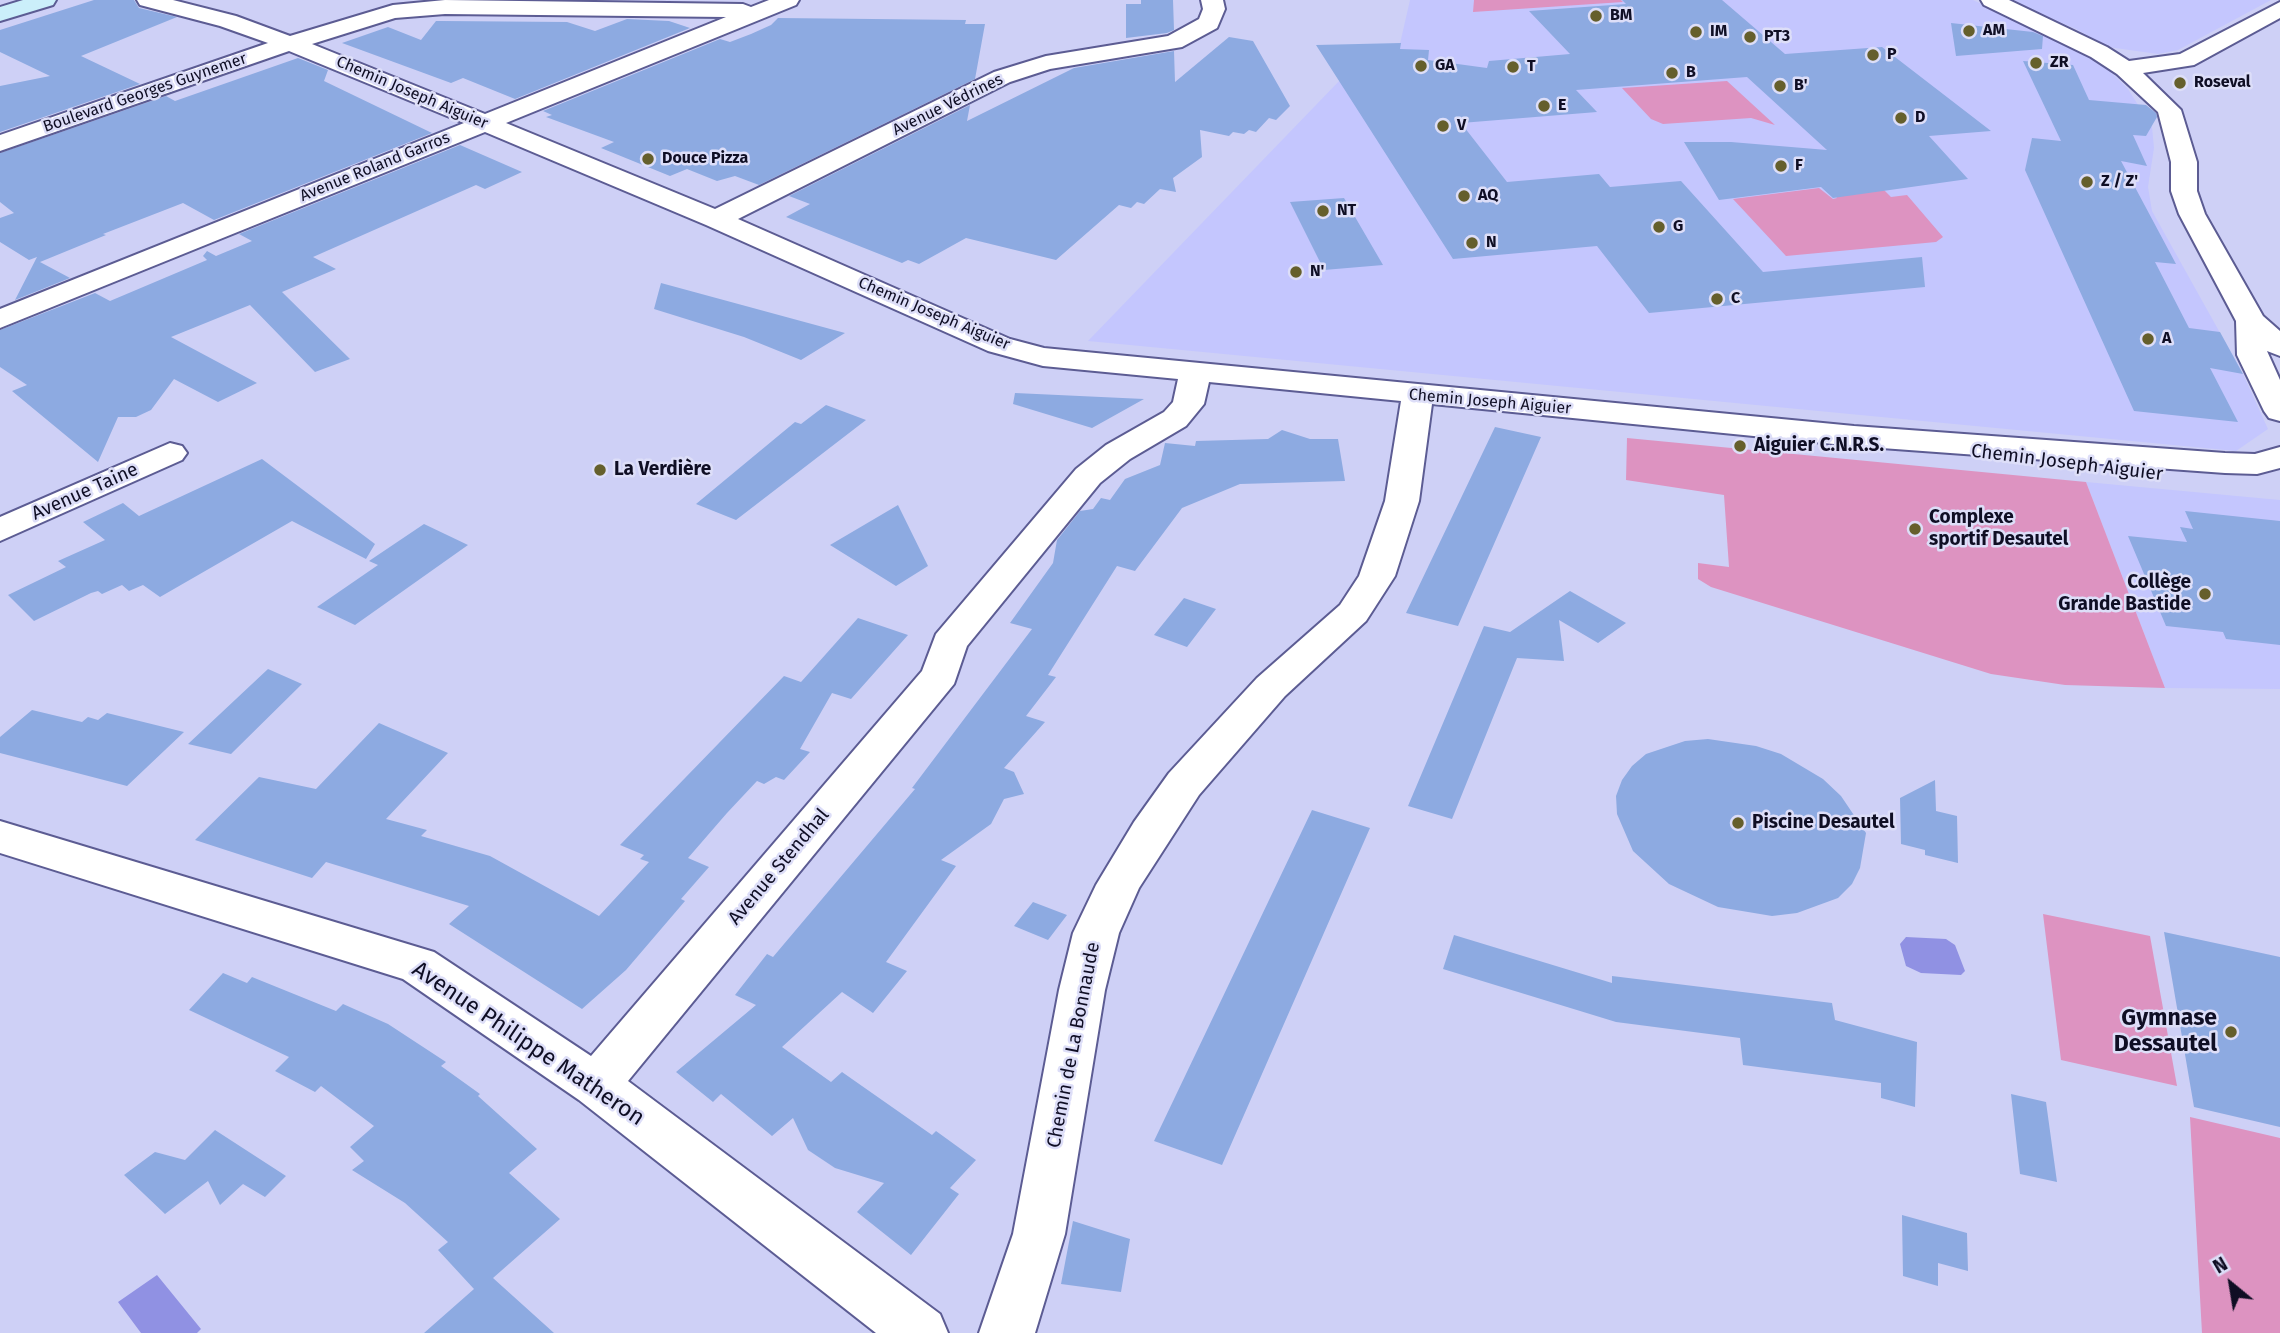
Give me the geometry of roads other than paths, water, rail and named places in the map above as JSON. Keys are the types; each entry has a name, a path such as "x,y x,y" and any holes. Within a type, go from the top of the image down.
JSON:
{"main road":[{"path":"0,14 45,0"}],"street":[{"name":"Chemin Joseph Aiguier","path":"148,0 236,10 291,43 716,219 999,345 1043,357 1195,374 1854,436 2225,463 2257,464 2280,457"},
{"name":"Avenue Roland Garros","path":"0,319 788,0"},
{"name":"Avenue Védrines","path":"716,219 1002,77 1046,63 1174,43 1209,23 1214,9 1212,0"},
{"path":"1992,0 2099,52 2125,69 2169,110 2184,162 2184,191 2192,214 2251,321 2280,347"},
{"path":"291,43 393,12 445,7 759,11"},
{"path":"2125,69 2186,60 2280,9"},
{"name":"Boulevard Georges Guynemer","path":"0,143 291,43"},
{"path":"2251,321 2252,355 2280,411"},
{"name":"Avenue Stendhal","path":"596,1085 940,675 949,643 1088,476 1118,452 1175,419 1188,404 1195,374"},
{"name":"Chemin de La Bonnaude","path":"1007,1333 1039,1234 1082,990 1096,933 1124,875 1184,785 1271,687 1353,613 1377,576 1402,501 1418,395"},
{"name":"Chemin Joseph Aiguier","path":"1854,436 2233,484 2280,486"},
{"name":"Avenue Taine","path":"0,530 170,453"},
{"name":"Avenue Philippe Matheron","path":"0,837 418,965 596,1085 920,1333"}],"place":[{"name":"BM","path":"1596,16"},
{"name":"AM","path":"1969,31"},
{"name":"IM","path":"1696,32"},
{"name":"PT3","path":"1750,37"},
{"name":"P","path":"1873,55"},
{"name":"ZR","path":"2036,63"},
{"name":"GA","path":"1421,66"},
{"name":"T","path":"1513,67"},
{"name":"B","path":"1672,73"},
{"name":"Roseval","path":"2180,83"},
{"name":"B'","path":"1780,86"},
{"name":"E","path":"1544,106"},
{"name":"D","path":"1901,118"},
{"name":"V","path":"1443,126"},
{"name":"Douce Pizza","path":"648,159"},
{"name":"F","path":"1781,166"},
{"name":"Z / Z'","path":"2087,182"},
{"name":"AQ","path":"1464,196"},
{"name":"NT","path":"1323,211"},
{"name":"G","path":"1659,227"},
{"name":"N","path":"1472,243"},
{"name":"N'","path":"1296,272"},
{"name":"C","path":"1717,299"},
{"name":"A","path":"2148,339"},
{"name":"Aiguier C.N.R.S.","path":"1740,446"},
{"name":"La Verdière","path":"600,470"},
{"name":"Complexe sportif Desautel","path":"1915,529"},
{"name":"Collège Grande Bastide","path":"2205,594"},
{"name":"Piscine Desautel","path":"1738,823"},
{"name":"Gymnase Dessautel","path":"2231,1032"}]}
